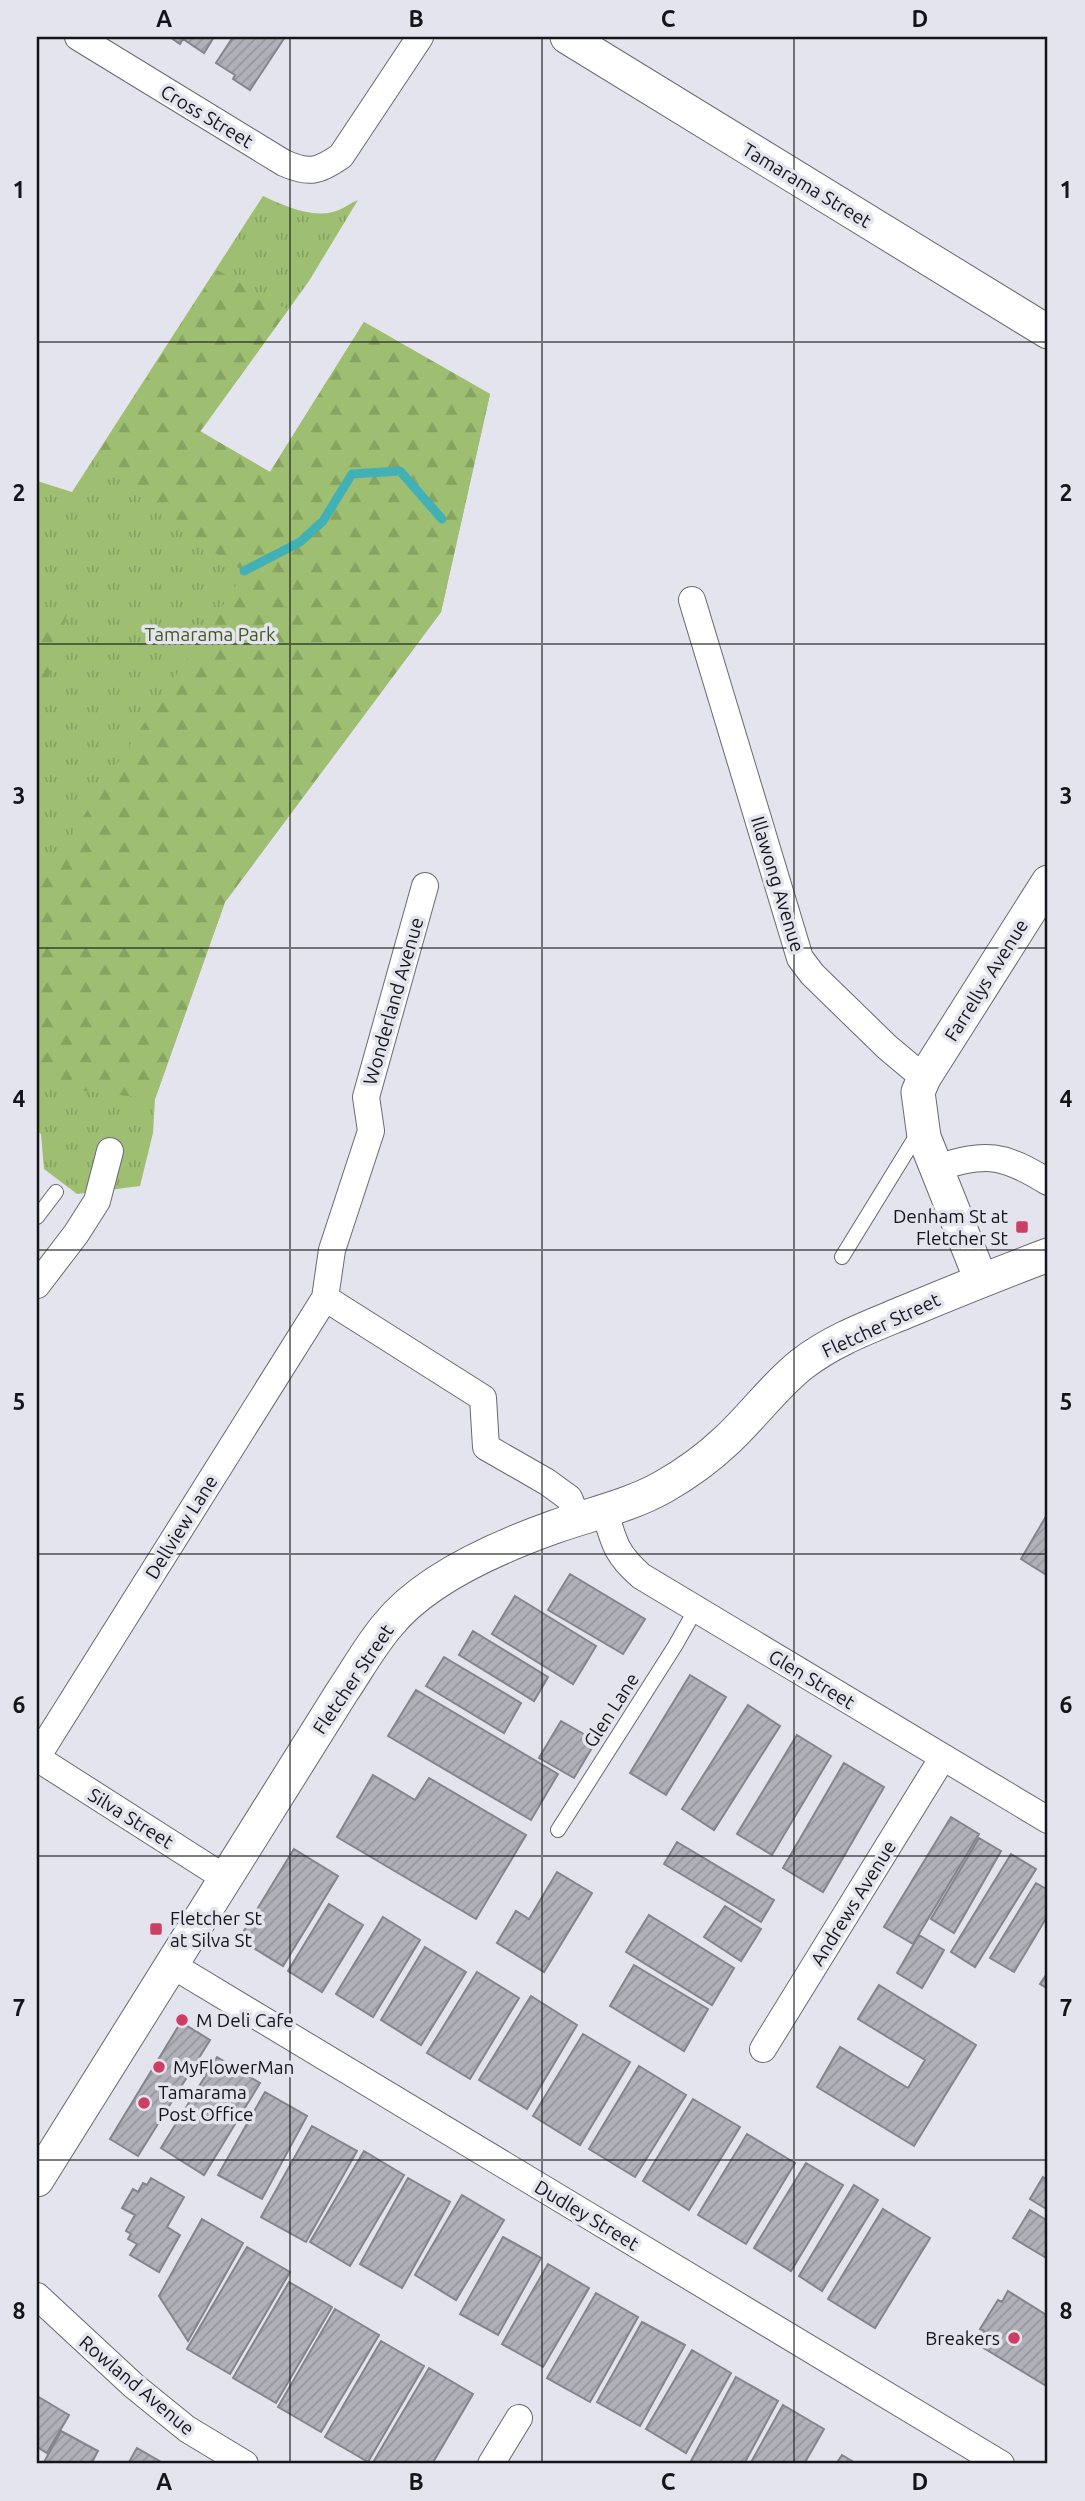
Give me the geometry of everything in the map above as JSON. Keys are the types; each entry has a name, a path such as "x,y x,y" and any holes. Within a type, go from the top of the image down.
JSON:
{"street":[{"name":"Cross Street","path":"78,37 298,169 311,172 327,166 341,156 420,37"},
{"name":"Tamarama Street","path":"567,37 1048,332"},
{"name":"Illawong Avenue","path":"692,600 800,958 821,984 924,1078"},
{"name":"Farrellys Avenue","path":"924,1078 1048,882"},
{"name":"Wonderland Avenue","path":"325,1298 332,1250 371,1132 366,1097 425,886"},
{"path":"924,1078 918,1093 922,1127 981,1280"},
{"path":"37,1285 97,1201 110,1151"},
{"path":"936,1168 984,1156 1008,1161 1048,1181"},
{"name":"Fletcher Street","path":"37,2180 372,1647 406,1606 431,1586 495,1551 661,1488 705,1460 728,1440 784,1380 822,1350 845,1337 1048,1255"},
{"path":"325,1298 483,1398 486,1447 547,1482 592,1515"},
{"name":"Dellview Lane","path":"37,1758 325,1298"},
{"name":"Glen Street","path":"592,1515 614,1540 624,1561 641,1576 1048,1819"},
{"name":"Andrews Avenue","path":"763,2049 943,1757"},
{"name":"Silva Street","path":"37,1758 225,1878"},
{"name":"Dudley Street","path":"172,1965 1001,2464"},
{"name":"Rowland Avenue","path":"37,2296 134,2386 187,2429 245,2464"},
{"path":"491,2464 519,2418"}],"lane":[{"path":"842,1257 922,1127"},
{"path":"37,1217 56,1192"},
{"name":"Glen Lane","path":"558,1830 696,1609"}],"green space":[{"name":"Tamarama Park","path":"263,196 310,213 329,213 358,200 309,281 200,432 270,472 364,322 490,394 441,612 225,902 155,1099 153,1133 140,1186 77,1194 44,1169 41,1134 37,1131 37,481 72,492"},
{"name":"Tamarama Park","path":"217,270 288,310 200,431 270,472 364,322 490,394 441,612 225,902 155,1099 58,1088 37,1075 37,889 245,572 174,527 100,450"},
{"path":"37,611 68,612 41,702 37,703"}],"building":[{"path":"170,37 214,37 204,53 183,39 180,44"},
{"path":"233,37 285,37 250,90 233,79 235,75 216,63"},
{"path":"1048,1513 1048,1576 1021,1559"},
{"path":"570,1574 645,1619 623,1654 548,1610"},
{"path":"515,1596 596,1646 573,1684 492,1634"},
{"path":"473,1631 548,1677 534,1701 459,1655"},
{"path":"444,1657 521,1703 504,1733 426,1686"},
{"path":"690,1675 726,1697 666,1795 630,1773"},
{"path":"416,1690 558,1774 531,1820 388,1736"},
{"path":"748,1705 780,1726 714,1830 682,1809"},
{"path":"561,1721 596,1741 574,1778 539,1758"},
{"path":"797,1735 831,1756 772,1855 737,1834"},
{"path":"844,1763 884,1787 823,1892 783,1868"},
{"path":"373,1775 415,1800 429,1778 526,1835 476,1919 337,1837"},
{"path":"951,1817 979,1834 913,1944 884,1927"},
{"path":"979,1838 1001,1851 954,1933 931,1919"},
{"path":"677,1842 774,1900 761,1922 664,1864"},
{"path":"294,1849 338,1876 283,1966 239,1939"},
{"path":"1011,1854 1036,1869 975,1967 951,1952"},
{"path":"557,1872 592,1893 544,1972 497,1943 516,1911 529,1919"},
{"path":"1036,1883 1048,1890 1048,1915 1014,1972 990,1958"},
{"path":"329,1904 363,1925 322,1992 288,1971"},
{"path":"725,1906 761,1929 741,1961 704,1937"},
{"path":"649,1915 734,1968 712,2005 626,1952"},
{"path":"383,1917 420,1940 373,2017 336,1994"},
{"path":"919,1935 944,1950 922,1988 897,1973"},
{"path":"425,1947 466,1972 421,2045 381,2020"},
{"path":"634,1965 708,2009 684,2051 610,2006"},
{"path":"477,1972 519,1998 470,2079 427,2053"},
{"path":"1048,1972 1048,1989 1040,1984"},
{"path":"879,1985 976,2045 914,2146 817,2087 840,2047 908,2088 925,2060 858,2019"},
{"path":"531,1996 577,2025 527,2109 479,2080"},
{"path":"181,2022 210,2040 138,2156 110,2139"},
{"path":"583,2034 630,2062 580,2145 533,2116"},
{"path":"217,2057 260,2083 204,2175 161,2148"},
{"path":"639,2066 686,2095 635,2177 589,2149"},
{"path":"265,2092 307,2116 262,2199 218,2175"},
{"path":"693,2099 740,2127 689,2210 643,2181"},
{"path":"312,2126 357,2151 306,2242 261,2217"},
{"path":"747,2134 795,2163 746,2244 698,2215"},
{"path":"364,2151 404,2175 350,2266 310,2242"},
{"path":"806,2163 843,2185 791,2271 754,2248"},
{"path":"1043,2177 1048,2180 1048,2210 1030,2199"},
{"path":"151,2178 184,2197 167,2227 180,2235 159,2272 130,2255 137,2244 128,2239 131,2234 126,2231 135,2215 122,2208 133,2189 138,2192 143,2183 147,2185"},
{"path":"408,2178 450,2202 402,2288 360,2264"},
{"path":"854,2185 878,2200 822,2291 799,2276"},
{"path":"462,2195 504,2220 456,2300 415,2275"},
{"path":"883,2209 930,2238 875,2328 828,2299"},
{"path":"1030,2210 1048,2221 1048,2259 1013,2238"},
{"path":"202,2219 243,2243 188,2341 159,2296"},
{"path":"503,2237 541,2258 498,2335 460,2314"},
{"path":"247,2247 290,2272 230,2374 187,2349"},
{"path":"548,2264 589,2288 543,2367 502,2344"},
{"path":"289,2282 332,2307 276,2403 233,2378"},
{"name":"Breakers","path":"1008,2291 1048,2316 1048,2387 977,2344 984,2331 980,2329 998,2300 1002,2302"},
{"path":"596,2293 638,2317 590,2402 547,2378"},
{"path":"335,2309 379,2335 321,2432 278,2407"},
{"path":"642,2322 685,2345 640,2426 597,2402"},
{"path":"381,2341 424,2366 368,2462 325,2437"},
{"path":"692,2350 731,2373 686,2453 646,2429"},
{"path":"429,2368 473,2394 432,2464 372,2464"},
{"path":"736,2377 778,2401 744,2464 698,2464 691,2461"},
{"path":"37,2396 69,2415 47,2453 37,2447"},
{"path":"783,2405 824,2429 804,2464 750,2464"},
{"path":"61,2431 98,2451 91,2464 43,2464"},
{"path":"137,2448 161,2462 160,2464 128,2464"},
{"path":"842,2455 857,2464 836,2464"}],"waterway":[{"path":"244,571 300,542 323,521 352,474 400,471 442,519"}],"place":[{"name":"Denham St at Fletcher St","path":"1022,1227"},
{"name":"Fletcher St at Silva St","path":"156,1929"},
{"name":"M Deli Cafe","path":"182,2020"},
{"name":"MyFlowerMan","path":"159,2067"},
{"name":"Tamarama Post Office","path":"144,2103"},
{"name":"Breakers","path":"1014,2338"}]}
